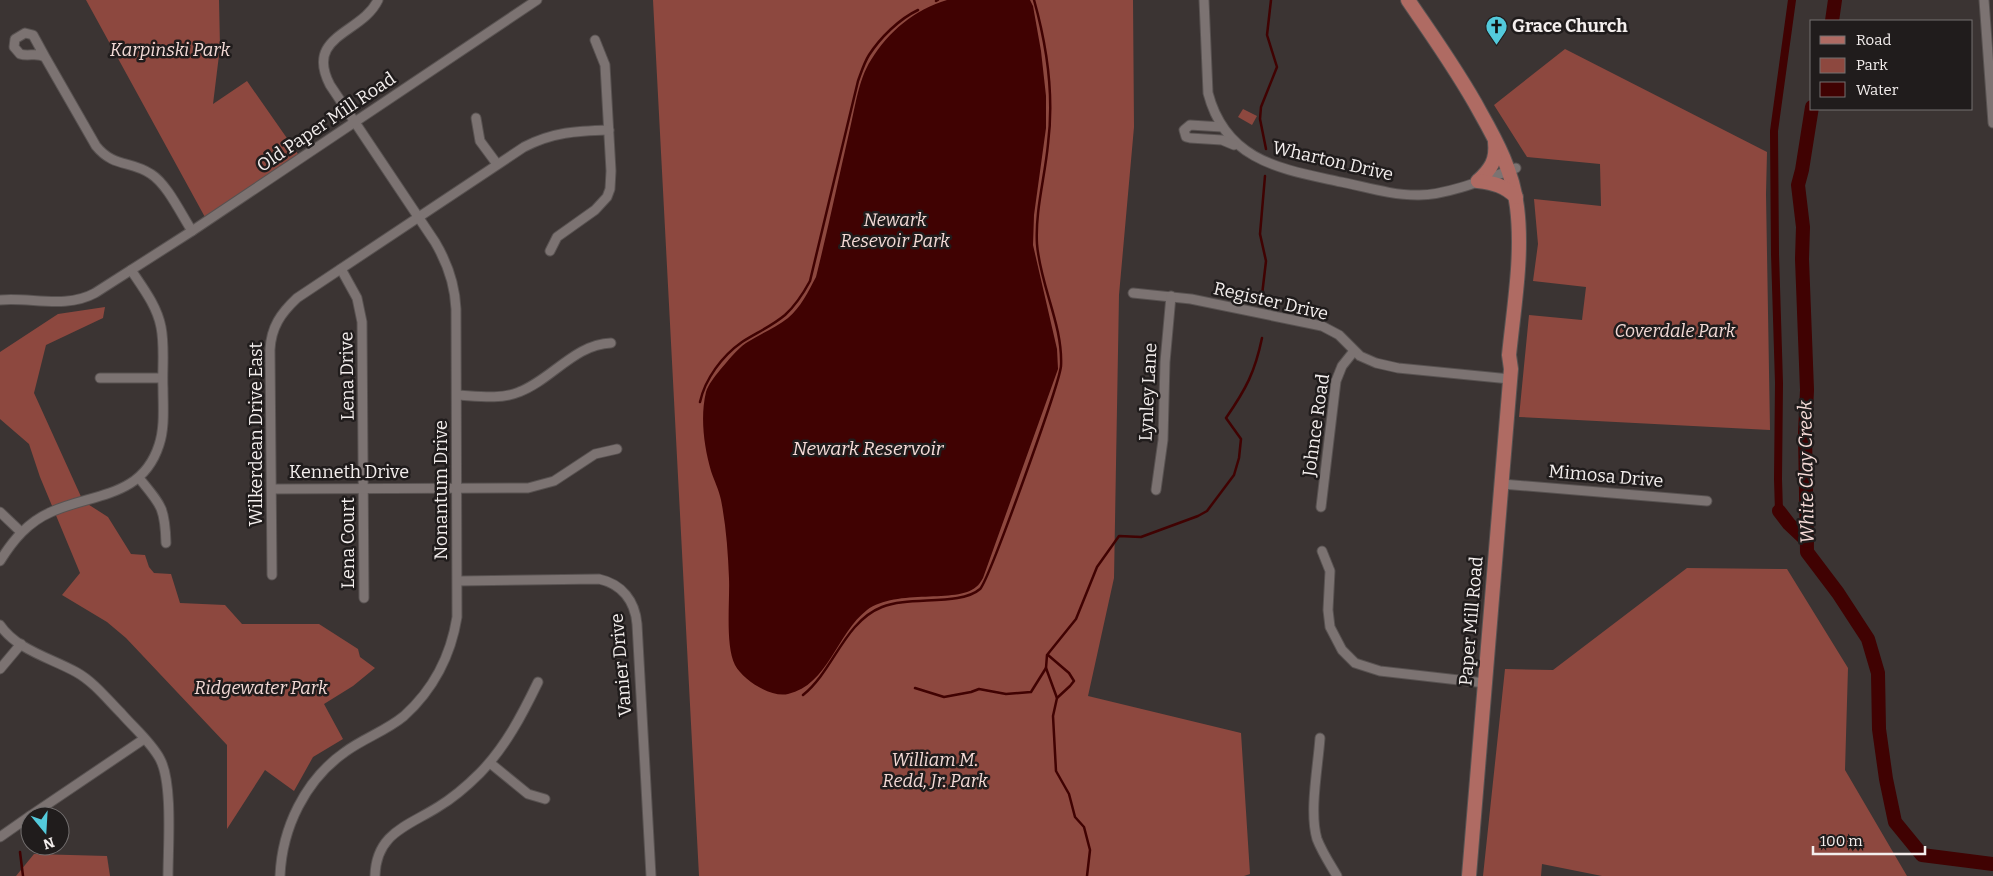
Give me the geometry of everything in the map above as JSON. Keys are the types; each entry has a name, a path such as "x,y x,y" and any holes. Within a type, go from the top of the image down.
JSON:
{"main road":[{"name":"Paper Mill Road","path":"1408,0 1476,103 1512,169 1519,240 1509,355 1511,374"},
{"name":"Paper Mill Road","path":"1469,876 1511,374 1516,355 1526,240 1524,205 1500,133 1484,107 1476,103"},
{"path":"1478,181 1494,162 1496,152 1494,136"},
{"path":"1478,181 1498,184 1516,197"}],"street":[{"name":"Nonantum Drive","path":"280,876 282,851 290,824 301,800 316,779 344,752 402,717 422,698 438,674 455,631 458,581 458,488 456,309 454,286 442,254 330,85 324,72 324,55 328,47 338,35 367,16 378,0"},
{"name":"Old Paper Mill Road","path":"0,300 72,301 87,297 192,231 355,122 527,3 538,0"},
{"name":"Wharton Drive","path":"1204,0 1208,93 1212,107 1222,127 1240,148 1260,160 1278,168 1387,192 1418,196 1478,181 1512,169"},
{"path":"1984,0 1993,122"},
{"path":"550,251 557,237 595,210 607,196 611,181 605,65 595,40"},
{"path":"45,57 96,146 107,158 139,168 153,175 164,188 192,231"},
{"path":"476,118 480,141 497,164"},
{"path":"1222,127 1190,125 1184,130 1184,134 1186,138 1222,140 1240,148"},
{"name":"Wilkerdean Drive East","path":"272,575 270,350 273,330 277,320 289,305 497,164 524,148 549,136 575,131 609,130"},
{"name":"Lena Drive","path":"341,269 357,298 362,322 364,488"},
{"path":"0,561 21,532 50,512 114,493 139,478 151,463 160,444 163,421 163,342 158,318 147,294 131,270"},
{"name":"Register Drive","path":"1133,293 1171,296 1322,326 1339,335 1354,351 1376,363 1398,368 1511,374"},
{"name":"Lynley Lane","path":"1156,490 1163,440 1165,362 1171,296"},
{"path":"457,395 504,396 520,392 591,346 611,343"},
{"name":"Johnce Road","path":"1321,507 1336,381 1342,366 1354,351"},
{"path":"100,378 162,378"},
{"name":"Kenneth Drive","path":"272,489 538,486 554,481 595,454 617,449"},
{"path":"139,478 163,510 166,543"},
{"name":"Mimosa Drive","path":"1502,484 1707,501"},
{"name":"Lena Court","path":"364,488 364,598"},
{"path":"0,512 21,532"},
{"path":"1322,551 1330,571 1328,610 1330,627 1342,650 1355,663 1380,671 1485,683"},
{"name":"Vanier Drive","path":"458,581 599,579 620,588 630,600 636,615 637,624 651,876"},
{"path":"0,624 6,633 21,644 85,678 97,688 160,759 166,777 168,876"},
{"path":"0,669 21,644"},
{"path":"375,876 380,852 395,831 441,805 467,785 490,763 521,717 538,682"},
{"path":"1320,738 1314,810 1315,829 1321,848 1337,876"},
{"path":"45,806 144,739"},
{"path":"490,763 523,791 534,797 545,799"},
{"path":"0,836 20,823"}],"green space":[{"name":"Karpinski Park","path":"86,0 219,0 220,47 213,104 247,81 298,154 206,219"},
{"name":"Newark Resevoir Park","path":"653,0 1133,0 1134,127 1119,295 1114,578 1088,696 1241,733 1250,874 1244,876 699,876"},
{"name":"Coverdale Park","path":"1565,49 1767,152 1770,430 1519,417 1529,315 1582,320 1586,287 1533,281 1538,244 1534,199 1601,206 1600,164 1527,157 1494,105"},
{"path":"1243,109 1257,116 1252,125 1238,117"},
{"name":"Ridgewater Park","path":"105,307 103,318 46,345 34,393 83,501 108,517 131,554 145,555 149,567 154,573 171,574 180,603 225,605 242,624 319,624 358,649 360,657 375,668 353,686 324,704 343,739 313,757 294,791 265,770 227,829 227,745 126,638 107,622 62,595 80,573 40,477 29,444 0,419 0,352 58,314"},
{"path":"1687,568 1787,569 1848,668 1845,770 1907,876 1602,876 1542,864 1541,876 1483,876 1505,669 1553,670"},
{"path":"70,855 107,856 110,876 16,876 32,856"}],"water":[{"name":"Newark Reservoir","path":"947,0 1030,0 1033,6 1046,96 1046,128 1034,215 1033,245 1057,349 1058,369 983,578 978,585 967,592 955,595 894,600 880,603 867,610 848,632 823,670 813,680 802,689 781,695 766,691 751,682 739,671 732,656 729,635 729,578 725,529 721,500 711,471 704,432 703,412 706,392 716,375 739,349 788,318 804,299 816,277 857,95 863,76 871,60 894,31 913,16"}],"waterway":[{"path":"803,695 814,685 848,635 869,614 893,604 960,597 980,589 1009,519 1049,408 1061,366 1061,351 1059,335 1042,275 1037,244 1037,219 1050,126 1050,90 1043,35 1034,0"},
{"path":"1266,149 1260,119 1261,107 1277,67 1267,35 1271,0"},
{"path":"1779,511 1779,383 1774,131 1792,0"},
{"name":"White Clay Creek","path":"1832,20 1835,0"},
{"path":"700,402 710,377 721,361 742,342 785,315 802,295 810,281 858,81 863,68 869,55 884,36 904,18 918,10"},
{"name":"White Clay Creek","path":"1812,110 1798,185 1803,227 1802,259 1807,390 1805,433 1807,552 1838,593 1868,639 1878,673 1879,729 1886,779 1895,822 1922,855 1993,864"},
{"path":"1262,295 1266,261 1260,234 1265,176"},
{"path":"1087,876 1090,850 1084,827 1075,817 1069,794 1056,771 1053,716 1057,698 1046,668 1047,655 1076,619 1097,567 1119,536 1141,537 1198,516 1207,511 1234,475 1239,458 1241,439 1226,418 1249,380 1262,338"},
{"path":"1779,511 1789,524 1807,541"},
{"path":"1048,655 1069,673 1074,681 1057,698"},
{"path":"915,688 944,697 979,689 1006,694 1031,692 1046,668"},
{"path":"20,856 23,876"}],"place":[{"name":"Grace Church","path":"1496,45"}],"park label":[{"name":"William M. Redd, Jr. Park","path":"935,770"}]}
